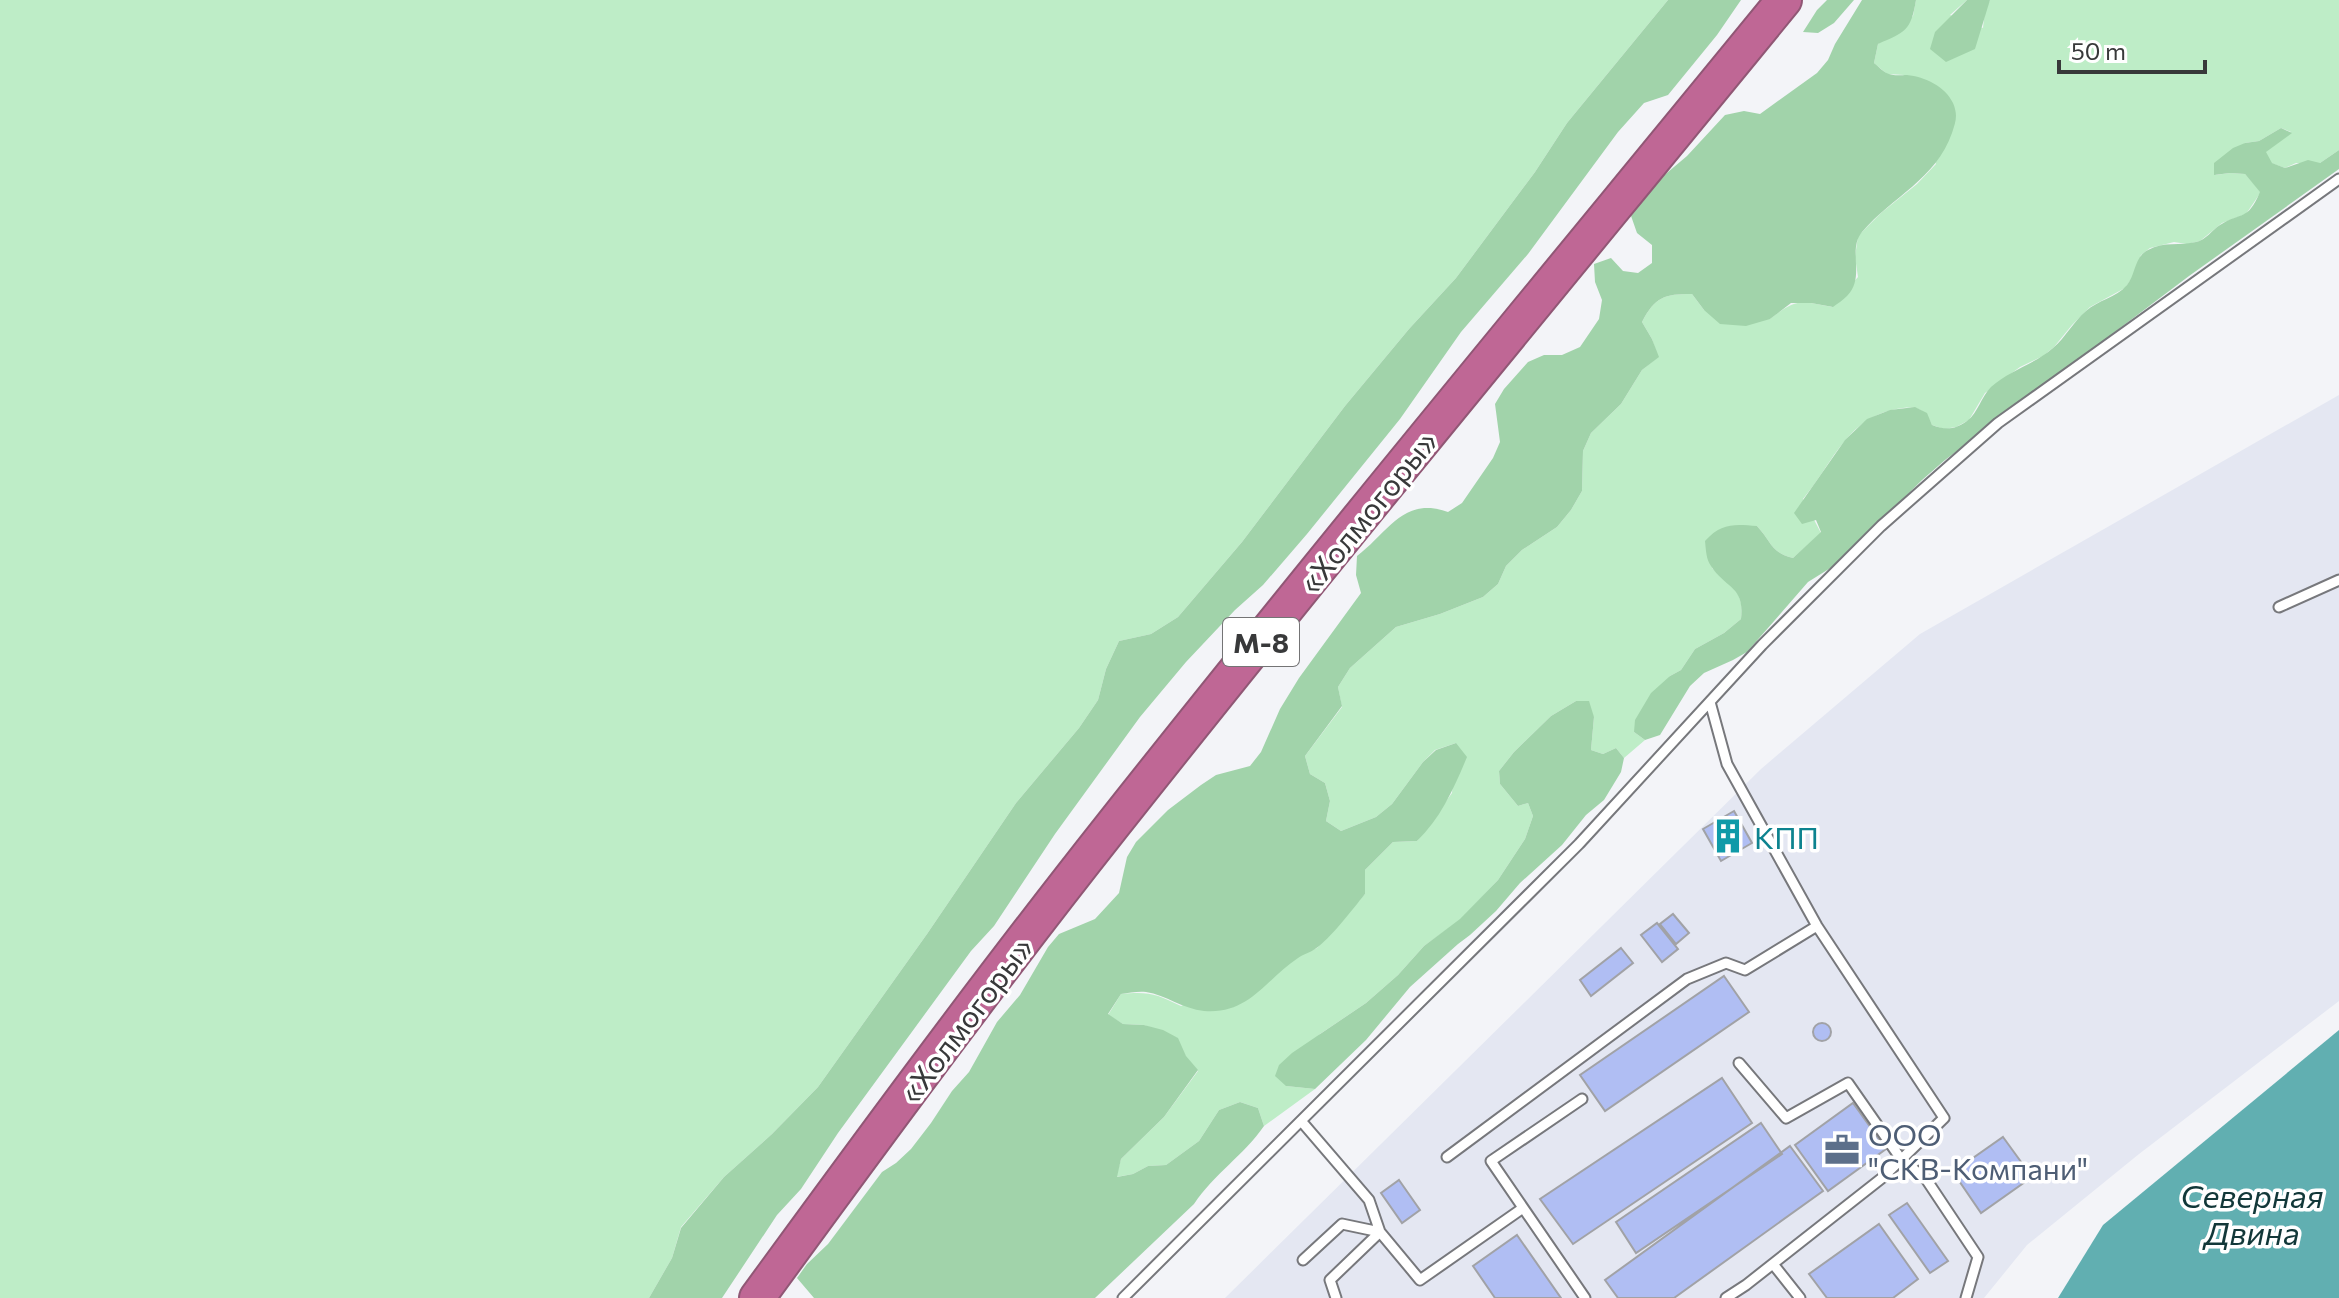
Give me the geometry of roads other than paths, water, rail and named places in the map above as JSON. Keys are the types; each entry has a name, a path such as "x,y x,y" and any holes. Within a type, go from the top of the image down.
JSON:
{"highway":[{"name":"«Холмогоры»","path":"757,1298 1111,827 1784,0"}],"lane":[{"path":"1123,1298 1579,844 1762,645 1881,526 1998,423 2339,179"},
{"path":"2279,607 2339,584"},
{"path":"1710,702 1727,764 1817,926 1944,1118 1882,1178 1726,1298"},
{"path":"1447,1157 1687,979 1726,963 1745,970 1817,926"},
{"path":"1739,1063 1786,1118 1848,1083 1901,1159 1926,1179 1978,1257 1966,1298"},
{"path":"1582,1099 1491,1161 1585,1298"},
{"path":"1302,1122 1369,1200 1380,1232 1420,1280 1523,1208"},
{"path":"1303,1260 1342,1224 1380,1232"},
{"path":"1336,1298 1330,1280 1380,1232"},
{"path":"1773,1264 1800,1298"}],"water":[{"name":"Северная Двина","path":"2339,1030 2339,1298 2058,1298 2103,1225"}],"place":[{"name":"КПП","path":"1728,836"},
{"name":"ООО \"СКВ-Компани\"","path":"1842,1150"}]}
